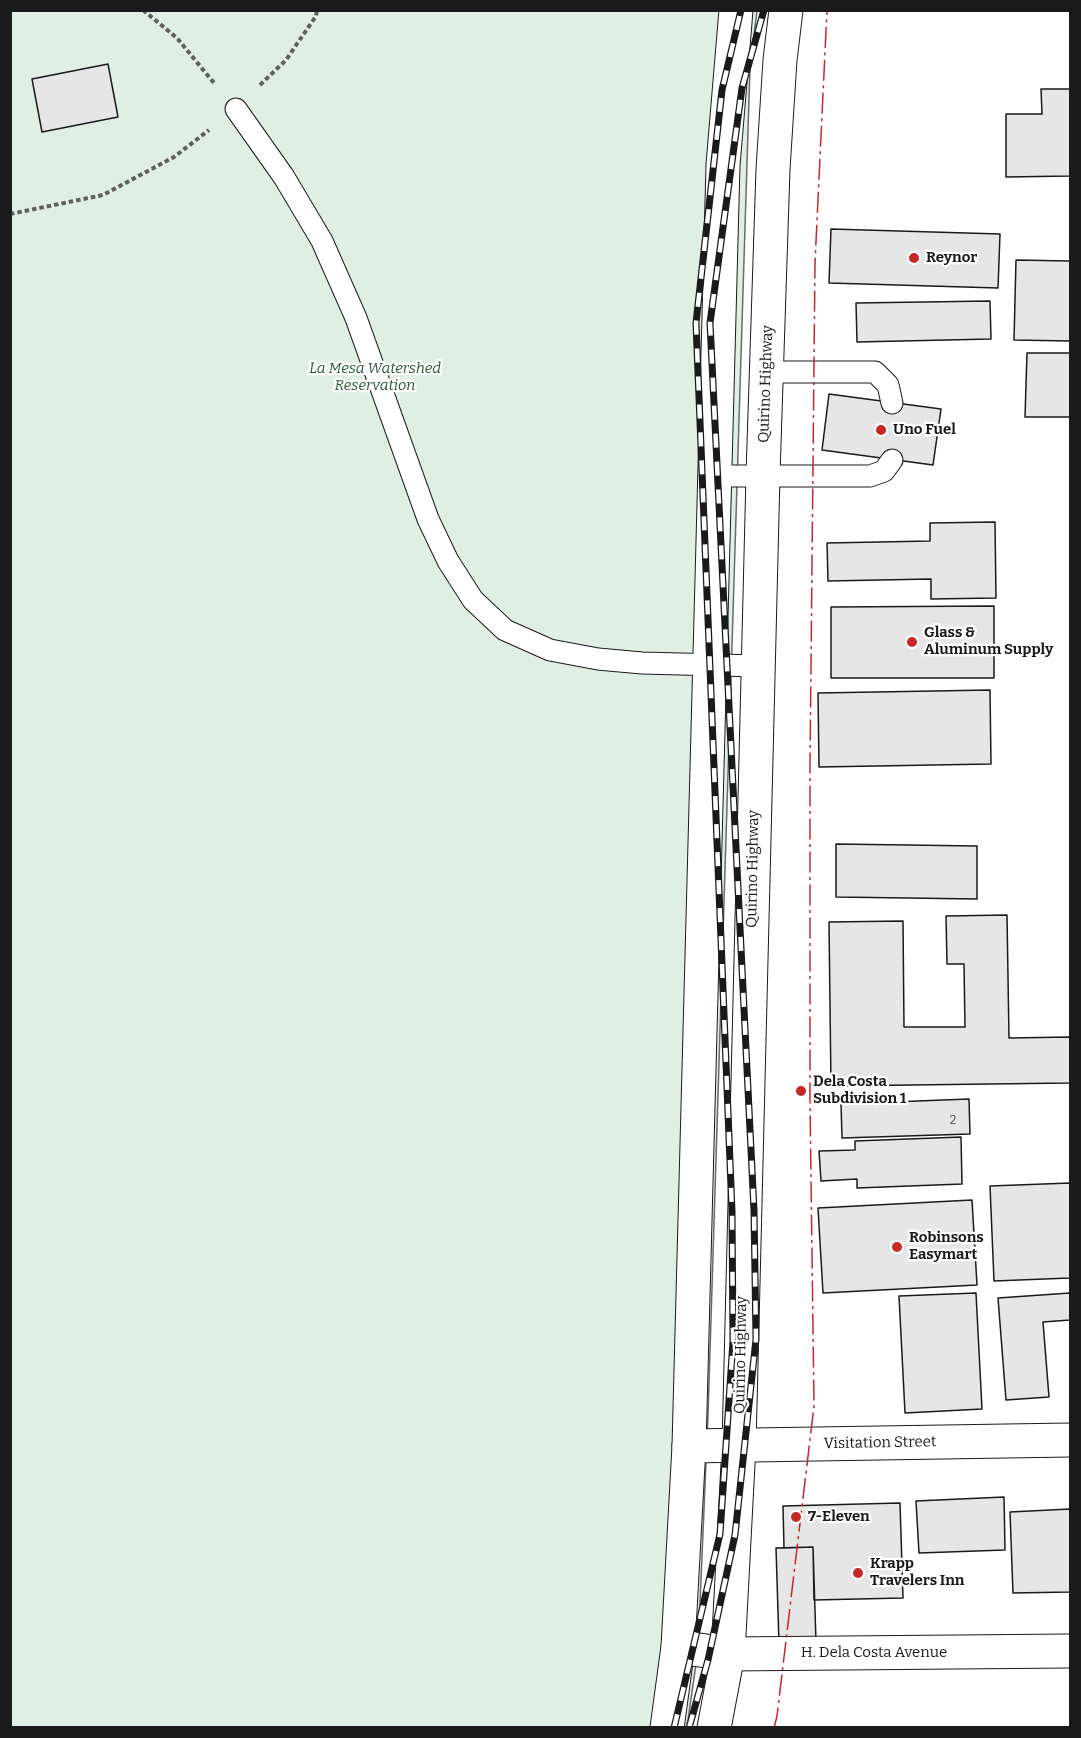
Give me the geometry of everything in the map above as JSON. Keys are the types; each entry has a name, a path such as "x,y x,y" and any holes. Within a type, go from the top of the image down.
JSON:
{"main road":[{"path":"667,1728 678,1647 689,1446 723,165 736,10"},
{"name":"Quirino Highway","path":"714,1728 728,1654 739,1445 763,475 773,169 780,60 786,10"},
{"name":"Visitation Street","path":"689,1446 1071,1440"},
{"name":"H. Dela Costa Avenue","path":"678,1647 728,1654 1071,1651"}],"lane":[{"path":"236,109 284,177 322,241 356,318 428,519 448,561 473,600 505,630 550,650 598,659 642,663 758,666"},
{"path":"767,372 875,372 888,385 892,403"},
{"path":"715,476 870,476 884,471 892,460"}],"path":[{"path":"143,10 177,38 236,109"},
{"path":"10,214 103,195 174,157 236,109 286,60 316,16 317,10"}],"green space":[{"name":"La Mesa Watershed Reservation","path":"11,11 757,11 750,67 708,1416 698,1650 687,1727 11,1728"}],"building":[{"path":"108,64 118,117 42,132 32,79"},
{"path":"1041,89 1070,89 1070,176 1006,177 1006,114 1042,114"},
{"name":"Reynor","path":"831,229 1000,234 998,288 829,283"},
{"path":"1016,260 1070,261 1070,341 1014,340"},
{"path":"990,301 991,339 857,342 856,303"},
{"path":"1027,353 1070,353 1070,417 1025,417"},
{"name":"Uno Fuel","path":"829,394 941,409 933,465 822,450"},
{"path":"995,522 996,598 931,599 931,579 828,581 827,543 930,541 930,523"},
{"name":"Glass & Aluminum Supply","path":"994,606 994,678 831,678 831,607"},
{"path":"990,690 991,764 819,767 818,693"},
{"path":"836,844 977,846 977,899 836,897"},
{"path":"1007,915 1009,1038 1070,1037 1070,1083 831,1086 829,922 903,921 904,1027 965,1027 964,964 947,964 946,916"},
{"path":"969,1099 970,1134 842,1138 841,1104"},
{"path":"961,1137 962,1184 857,1188 857,1179 821,1181 819,1151 855,1150 855,1141"},
{"path":"1070,1183 1070,1278 994,1281 990,1186"},
{"name":"Robinsons Easymart","path":"972,1200 977,1285 823,1293 818,1208"},
{"path":"976,1293 982,1409 905,1413 899,1296"},
{"path":"1070,1293 1070,1320 1043,1322 1049,1397 1006,1400 998,1298"},
{"path":"1004,1497 1005,1550 919,1553 916,1501"},
{"name":"Krapp Travelers Inn","path":"900,1503 903,1598 814,1600 813,1547 784,1548 783,1506"},
{"path":"1070,1509 1070,1592 1013,1593 1010,1512"},
{"path":"813,1547 816,1642 779,1644 776,1548"}],"railway":[{"path":"674,1728 720,1534 733,1341 732,1211 696,323 722,90 741,10"},
{"path":"689,1728 708,1660 735,1535 756,1339 754,1210 710,323 742,88 764,10"}],"power":[{"path":"774,1728 814,1406 810,1101 810,766 815,263 827,10"}],"place":[{"name":"Reynor","path":"914,258"},
{"name":"Uno Fuel","path":"881,430"},
{"name":"Glass & Aluminum Supply","path":"912,642"},
{"name":"Dela Costa Subdivision 1","path":"801,1091"},
{"name":"Robinsons Easymart","path":"897,1247"},
{"name":"7-Eleven","path":"796,1517"},
{"name":"Krapp Travelers Inn","path":"858,1573"}]}
